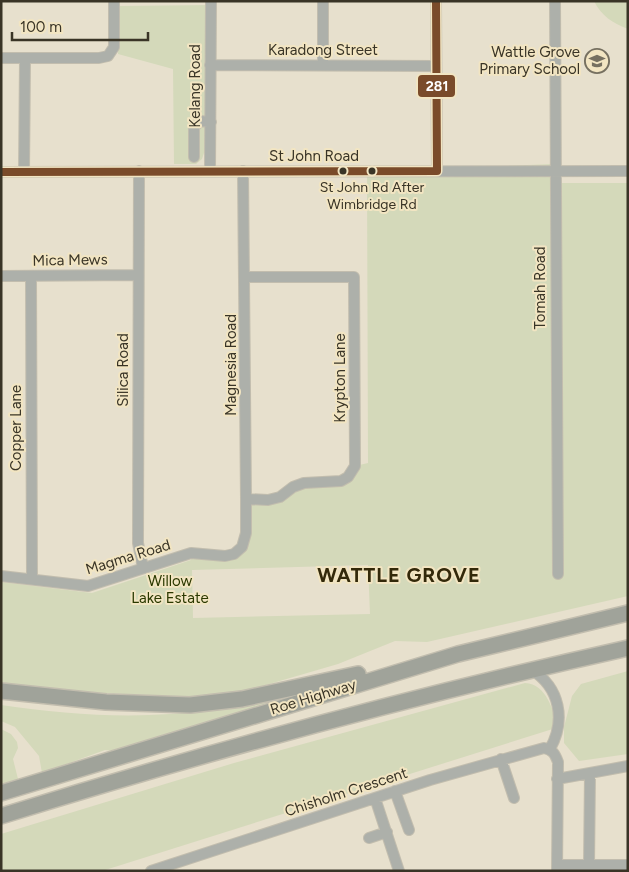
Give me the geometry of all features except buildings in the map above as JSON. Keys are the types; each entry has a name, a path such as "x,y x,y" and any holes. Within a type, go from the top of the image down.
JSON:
{"highway":[{"name":"Roe Highway","path":"1,792 458,654 628,613"},
{"name":"Roe Highway","path":"1,816 302,730 532,670 628,648"},
{"path":"1,691 106,702 190,705 242,699 458,654"}],"street":[{"path":"1,58 99,58 108,56 114,47 114,1"},
{"name":"Kelang Road","path":"210,171 211,1"},
{"path":"323,1 323,65"},
{"path":"436,1 437,171"},
{"name":"Tomah Road","path":"555,1 554,171 558,574"},
{"path":"24,172 25,58"},
{"name":"Karadong Street","path":"210,65 436,66"},
{"path":"194,156 194,127 200,121 211,122"},
{"name":"Silica Road","path":"139,171 138,542 143,568"},
{"name":"Magnesia Road","path":"234,554 242,547 246,533 246,277 243,171"},
{"name":"St John Road","path":"1,172 628,171"},
{"name":"Mica Mews","path":"1,276 138,274"},
{"name":"Copper Lane","path":"31,276 32,580"},
{"name":"Krypton Lane","path":"246,277 354,277 355,466 348,477 341,481 304,483 293,487 280,497 268,500 246,499"},
{"name":"Magma Road","path":"1,576 88,586 191,553 225,556 234,554"},
{"path":"532,670 555,693 558,707 558,727 550,749 558,762 557,868 589,865 628,866"},
{"name":"Chisholm Crescent","path":"152,871 396,791 538,748 550,749"},
{"path":"501,759 509,793"},
{"path":"558,779 628,766"},
{"path":"589,865 590,774"},
{"path":"396,791 409,830"},
{"path":"376,798 399,871"},
{"path":"369,838 387,832"}],"green space":[{"path":"594,1 628,1 628,29 608,18 600,11"},
{"path":"211,5 210,152 204,153 202,159 196,164 174,164 173,69 118,54 120,6"},
{"name":"Willow Lake Estate","path":"554,164 555,183 628,183 628,596 427,642 395,641 338,664 252,689 199,697 52,691 1,682 1,582 92,593 191,560 191,553 225,556 242,547 246,499 268,500 293,487 341,481 355,466 368,463 367,171","holes":["368,565 370,614 193,618 192,570"]},
{"path":"628,671 628,754 579,761 564,743 564,727 572,696 581,684"},
{"path":"525,683 532,684 544,693 559,727 102,871 1,871 1,834 234,763"},
{"path":"302,692 115,751 105,750 42,773 39,756 15,727 1,721 1,705 85,714 149,715 187,713"},
{"path":"1,729 11,734 17,742 18,748 13,759 18,779 1,784"}],"transit line":[{"name":"281","path":"436,1 437,171"},
{"name":"281","path":"1,172 437,171"}],"place":[{"name":"Wattle Grove Primary School","path":"597,61"},
{"name":"St John Rd After Wimbridge Rd","path":"372,171"}],"district":[{"name":"WATTLE GROVE","path":"399,575"}]}
